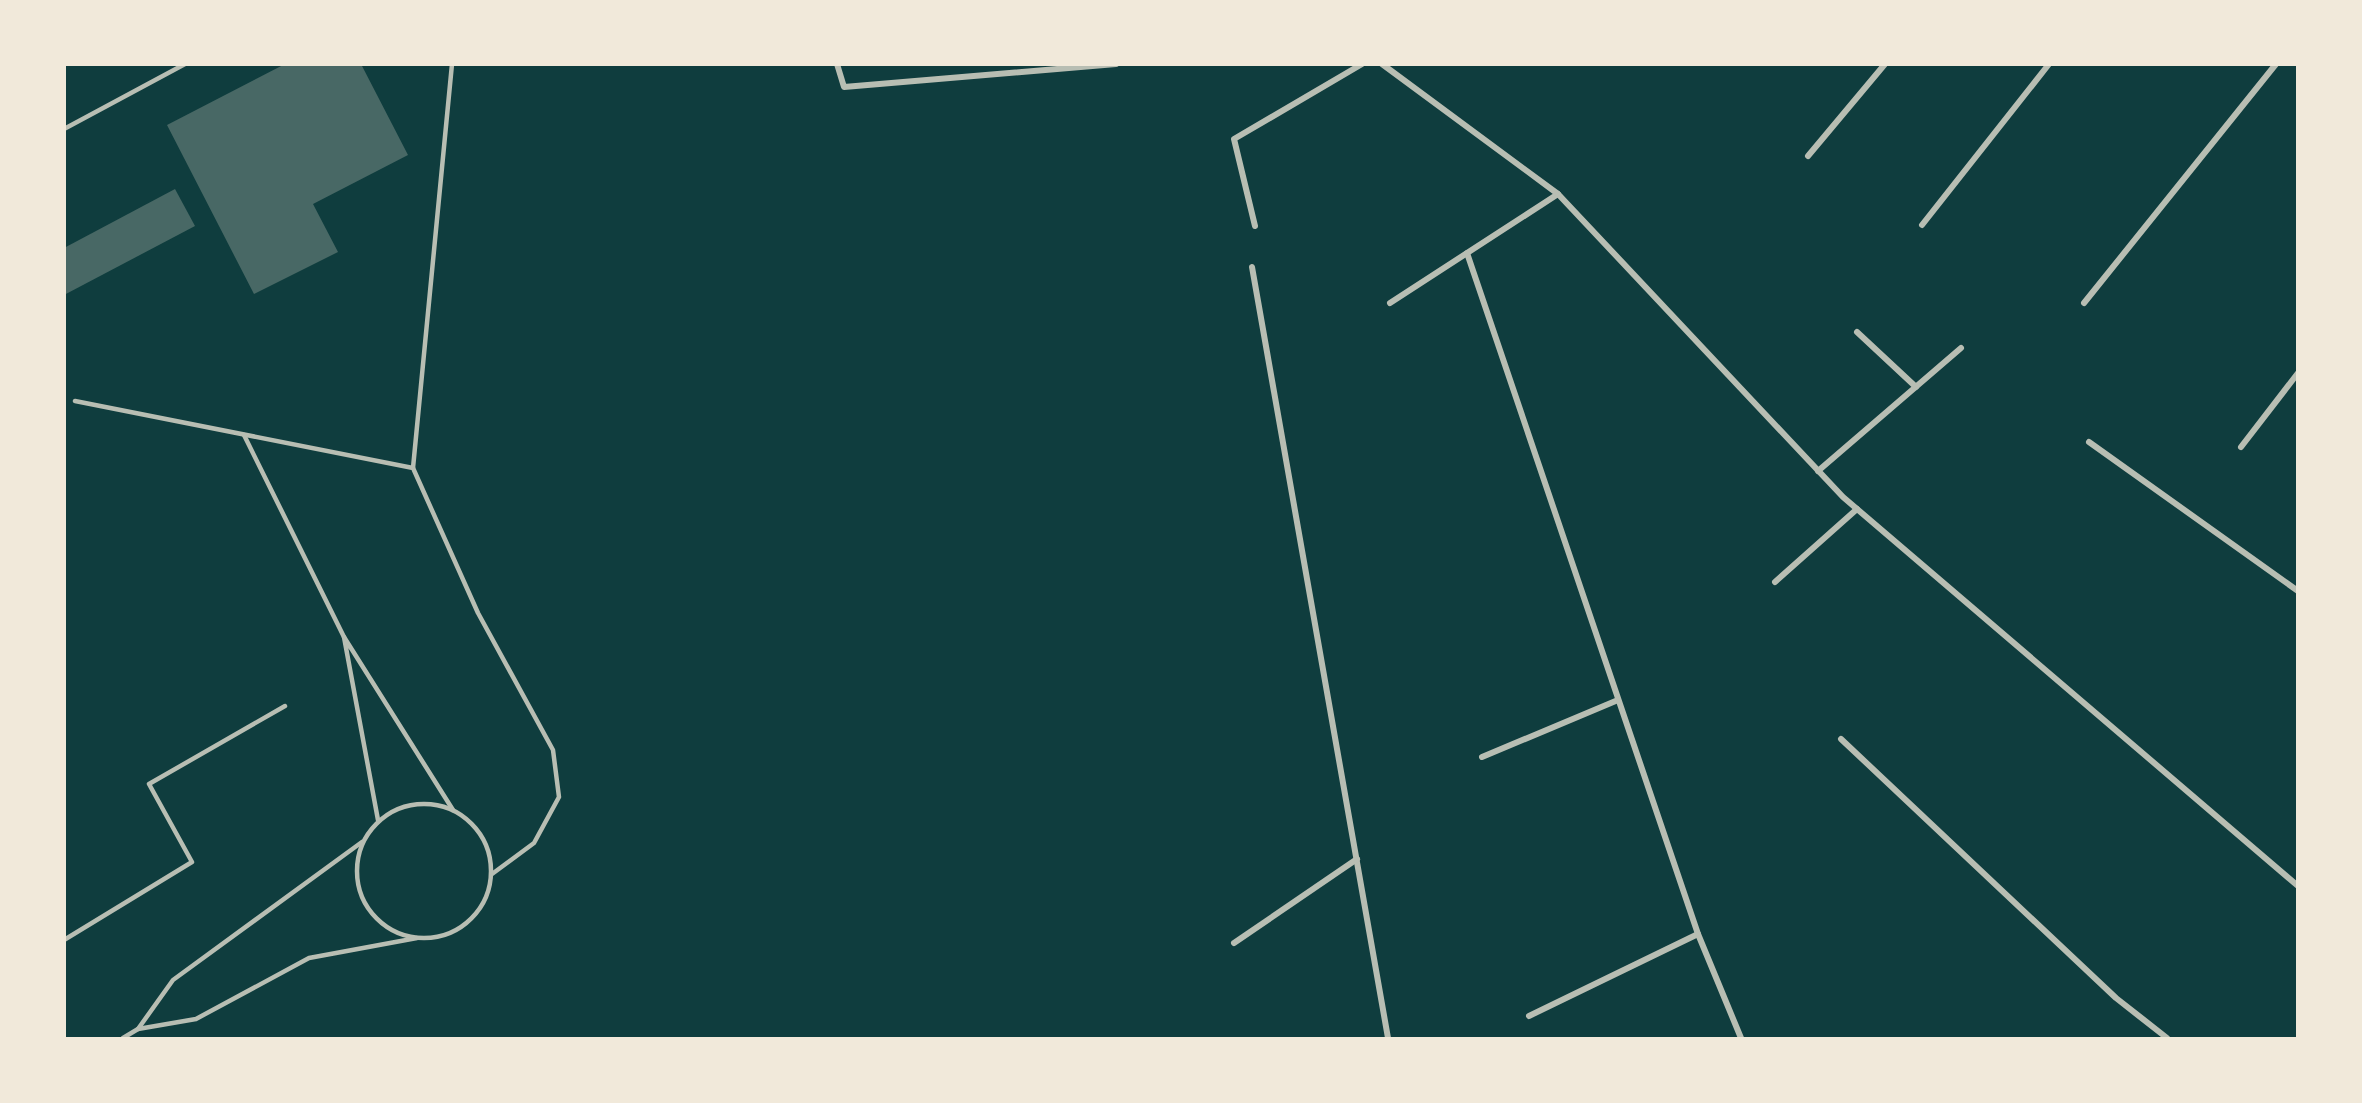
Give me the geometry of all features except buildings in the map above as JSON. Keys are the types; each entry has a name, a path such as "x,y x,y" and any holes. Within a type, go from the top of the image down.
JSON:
{"street":[{"path":"837,64 844,87 1116,64"},
{"path":"1256,226 1234,139 1362,64"},
{"path":"1382,64 1558,194 1818,471 1857,509 2298,886"},
{"path":"1808,156 1885,64"},
{"path":"1922,225 2049,64"},
{"path":"2084,303 2276,64"},
{"path":"1390,303 1558,194"},
{"path":"1467,254 1698,934 1742,1038"},
{"path":"1252,267 1388,1038"},
{"path":"1857,332 1916,387"},
{"path":"1818,471 1961,348"},
{"path":"2241,447 2298,373"},
{"path":"2089,442 2298,591"},
{"path":"1775,582 1857,509"},
{"path":"1482,757 1618,700"},
{"path":"1841,739 2116,998 2167,1038"},
{"path":"1234,943 1357,859"},
{"path":"1529,1016 1698,934"}],"lane":[{"path":"64,129 185,64"},
{"path":"452,64 412,468 478,613 553,750 559,797 534,843 492,874"},
{"path":"75,401 412,468"},
{"path":"244,435 344,637 453,810"},
{"path":"344,637 378,820"},
{"path":"64,940 192,862 149,784 285,706"},
{"path":"123,1038 138,1029 196,1019 309,958 447,934 470,921 485,899 492,874 488,848 474,825 453,810 428,804 401,807 378,820 362,842 173,980 138,1029"},
{"path":"362,842 356,867 360,893 374,916 395,932 420,938"}]}
